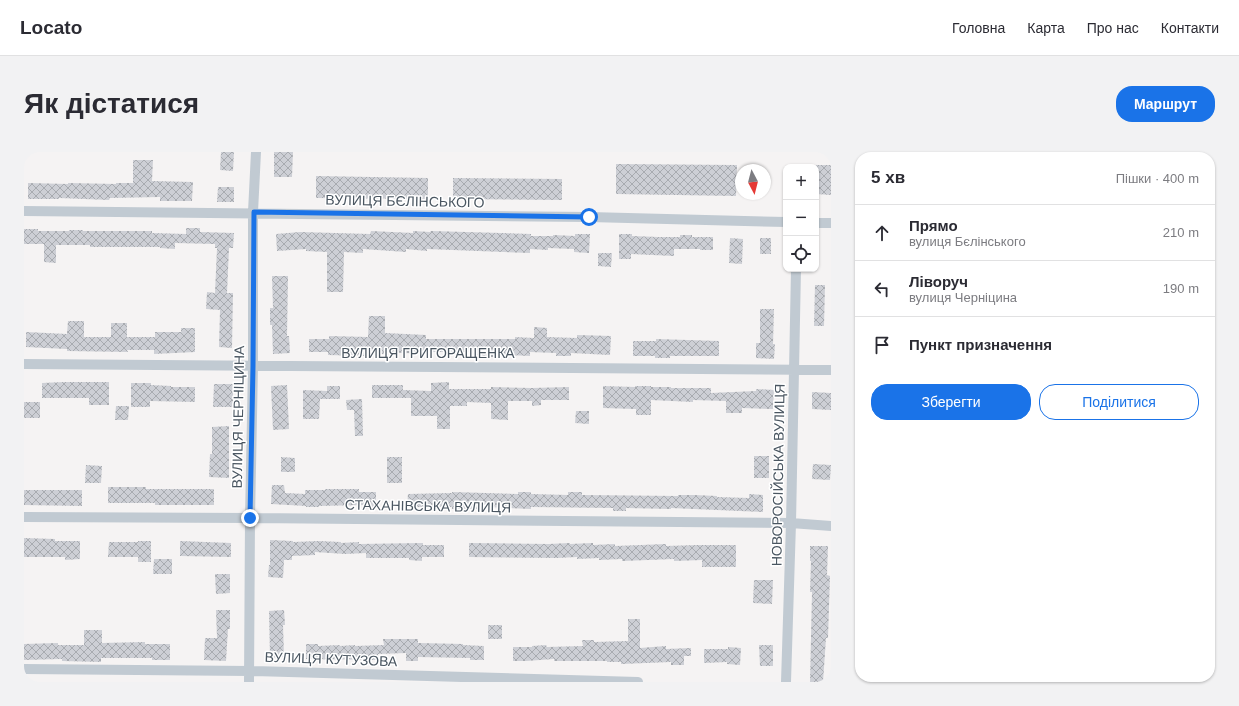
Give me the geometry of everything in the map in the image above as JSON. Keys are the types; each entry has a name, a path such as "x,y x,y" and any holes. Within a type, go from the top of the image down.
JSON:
{"street":[{"name":"ВУЛИЦЯ ЧЕРНІЦИНА","path":"250,682 250,518 256,152"},
{"name":"ВУЛИЦЯ БЄЛІНСЬКОГО","path":"24,211 254,212 589,217 783,222"},
{"path":"819,223 831,223"},
{"name":"НОВОРОСІЙСЬКА ВУЛИЦЯ","path":"786,682 796,272"},
{"name":"ВУЛИЦЯ ГРИГОРАЩЕНКА","path":"24,364 831,370"},
{"name":"СТАХАНІВСЬКА ВУЛИЦЯ","path":"24,517 791,524 831,526"},
{"name":"ВУЛИЦЯ КУТУЗОВА","path":"24,669 250,671 638,682"}],"building":[{"path":"221,152 234,152 233,171 220,170"},
{"path":"274,152 293,152 292,177 274,177"},
{"path":"133,160 153,160 152,181 193,182 192,201 160,201 160,197 110,198 109,200 59,198 28,199 28,183 133,183"},
{"path":"616,164 735,165 735,196 616,194"},
{"path":"819,165 831,165 831,195 819,194"},
{"path":"316,176 428,178 428,199 316,198"},
{"path":"453,178 562,179 562,200 453,199"},
{"path":"218,187 234,187 234,202 217,202"},
{"path":"186,228 200,228 200,232 234,233 233,248 229,248 227,293 233,293 232,348 219,347 220,310 206,309 207,292 215,293 217,248 215,248 215,244 175,243 175,249 160,247 90,247 90,245 56,245 56,263 44,262 44,244 24,244 24,229 38,229 38,231 152,231 152,233 186,234"},
{"path":"371,231 413,233 413,231 431,231 531,234 531,236 575,236 575,234 590,234 589,253 574,252 574,249 548,248 548,250 530,249 530,253 427,249 427,251 406,249 406,252 363,249 363,253 344,252 343,292 327,292 327,252 306,251 306,249 277,251 276,234 300,232 370,234"},
{"path":"619,234 659,237 680,237 680,235 692,235 692,237 713,237 713,250 674,249 674,256 631,254 631,259 619,259"},
{"path":"730,238 743,239 742,264 729,263"},
{"path":"760,238 771,238 771,254 760,254"},
{"path":"598,253 612,253 611,267 598,266"},
{"path":"272,276 288,276 287,336 289,336 290,353 273,354 272,325 270,325 270,308 273,308"},
{"path":"815,285 825,285 824,326 814,326"},
{"path":"760,309 774,309 774,359 756,358 756,343 760,343"},
{"path":"369,316 385,316 385,333 426,335 426,339 534,338 534,327 547,328 547,337 577,338 577,335 611,336 610,355 571,353 571,356 556,356 556,353 530,352 530,356 507,355 507,357 471,357 471,352 425,352 425,354 385,352 384,354 364,353 364,356 328,355 328,352 309,352 309,339 329,339 329,336 368,337"},
{"path":"68,321 84,321 84,337 111,337 111,323 127,323 127,337 155,337 155,332 181,332 181,328 195,328 195,352 154,354 154,350 127,350 128,352 67,351 67,349 26,347 26,332 67,334"},
{"path":"656,339 719,341 719,356 670,356 670,358 655,358 655,356 633,356 633,341 656,341"},
{"path":"109,382 109,405 89,405 89,398 42,398 42,383"},
{"path":"449,382 449,389 491,389 491,387 569,387 569,400 541,400 541,405 532,406 532,401 508,401 508,420 491,419 491,403 467,402 467,406 450,406 450,429 437,429 437,416 411,416 411,398 372,398 372,385 403,385 403,390 431,391 431,383"},
{"path":"131,383 151,383 151,385 171,387 195,387 195,402 150,401 150,407 131,407"},
{"path":"214,384 233,384 233,407 213,407"},
{"path":"287,385 289,429 273,430 271,386"},
{"path":"327,386 340,386 340,399 320,399 319,419 303,419 303,390 327,391"},
{"path":"603,386 711,388 711,393 756,391 756,389 774,390 773,409 742,408 742,413 726,413 726,401 693,400 693,402 651,400 651,415 636,415 636,409 603,408"},
{"path":"812,392 831,393 831,410 812,409"},
{"path":"362,399 363,436 355,436 354,410 347,410 346,400"},
{"path":"24,402 40,402 40,418 24,418"},
{"path":"116,406 129,406 128,420 115,420"},
{"path":"576,411 589,411 589,424 575,423"},
{"path":"229,426 229,478 209,477 210,454 212,454 212,427"},
{"path":"754,456 769,456 769,478 754,478"},
{"path":"281,457 295,458 295,472 281,472"},
{"path":"387,457 402,457 402,483 387,483"},
{"path":"813,464 831,465 830,480 812,479"},
{"path":"86,465 102,466 101,483 85,483"},
{"path":"272,485 284,485 285,493 305,494 305,490 325,489 359,489 359,492 376,492 376,508 363,509 363,505 306,507 271,504"},
{"path":"108,487 146,487 146,489 214,489 214,505 108,503"},
{"path":"24,490 82,490 82,506 24,505"},
{"path":"452,492 518,494 518,492 531,492 531,494 568,495 568,492 582,492 582,495 694,495 749,498 749,494 763,495 763,512 671,508 626,508 626,511 613,511 613,508 531,507 531,509 484,507 484,509 452,509 452,507 407,507 408,494"},
{"path":"24,538 55,539 55,541 80,541 80,559 65,560 65,557 24,557"},
{"path":"270,540 293,542 359,542 359,544 423,543 423,545 444,545 444,557 422,557 422,561 409,560 409,558 366,558 366,553 345,554 315,552 315,555 292,556 292,560 284,560 283,578 268,577 270,565"},
{"path":"151,541 151,562 138,562 138,557 108,557 109,542"},
{"path":"180,541 231,543 231,557 180,556"},
{"path":"469,543 593,543 593,545 615,544 615,546 666,544 666,546 736,545 736,567 702,567 702,560 674,561 674,559 622,561 622,559 577,559 577,557 469,557"},
{"path":"810,546 828,546 827,575 830,576 828,638 826,638 823,682 810,682 812,592 810,592"},
{"path":"154,559 172,559 172,574 153,574"},
{"path":"215,574 230,574 230,593 216,594"},
{"path":"754,580 773,580 772,604 753,603"},
{"path":"216,610 230,610 230,629 228,629 226,661 204,660 205,638 217,638"},
{"path":"284,610 284,657 270,658 269,611"},
{"path":"628,619 640,619 640,648 666,646 666,649 691,648 691,656 684,656 684,665 671,665 671,662 621,664 621,662 607,661 554,661 554,659 513,661 513,647 546,645 547,647 583,646 582,640 594,640 594,642 628,641"},
{"path":"488,625 502,625 502,639 488,639"},
{"path":"84,630 102,630 102,643 145,642 145,644 170,644 170,660 152,660 152,658 101,658 101,662 62,661 62,659 24,660 24,644 58,643 58,645 84,645"},
{"path":"383,639 418,639 418,643 484,646 484,660 470,660 470,658 418,657 418,661 406,661 406,653 378,654 378,660 306,659 306,644 318,644 318,646 384,645"},
{"path":"759,645 773,645 773,666 760,666"},
{"path":"728,647 741,648 740,665 727,664 727,662 704,663 704,649 728,649"}],"route":[{"path":"250,518 254,212 589,217"}]}
